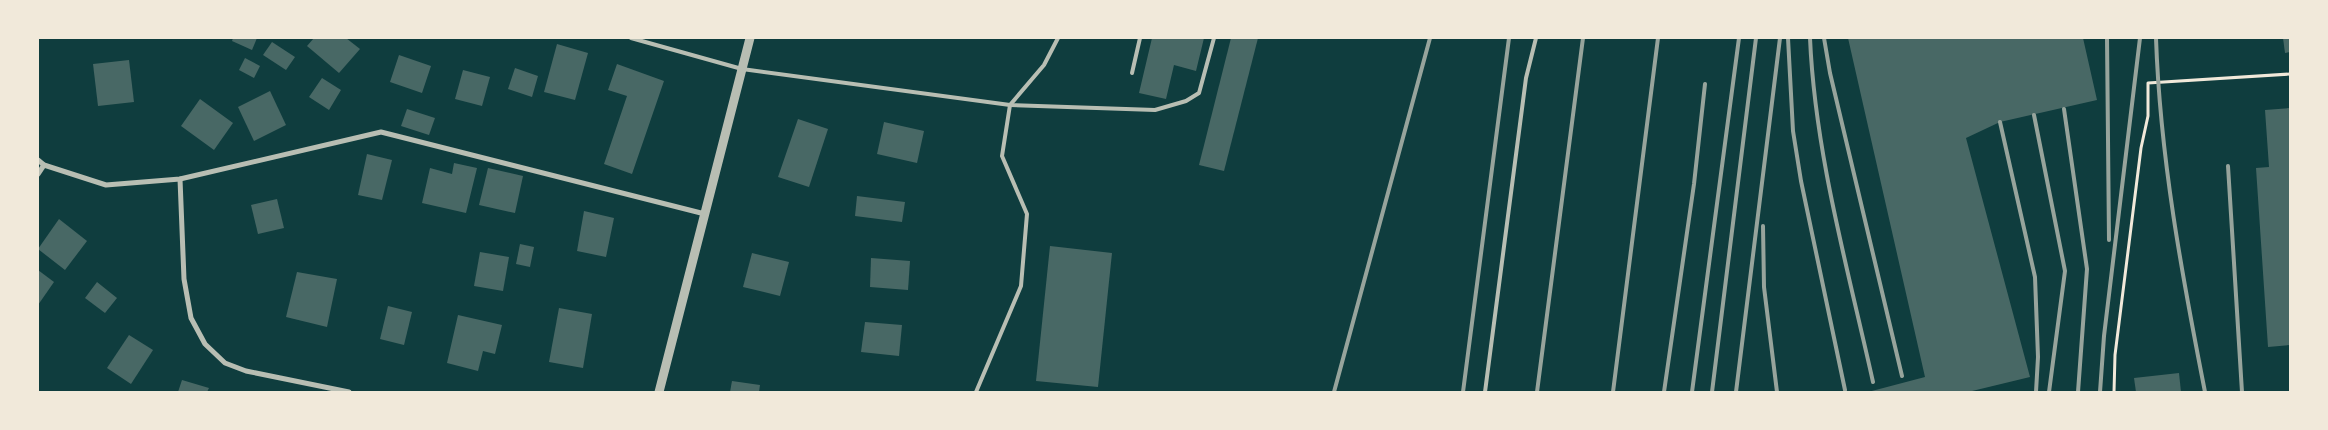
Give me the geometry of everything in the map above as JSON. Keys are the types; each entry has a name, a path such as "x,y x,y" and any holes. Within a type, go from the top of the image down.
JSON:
{"street":[{"path":"659,392 750,38"},
{"path":"38,160 44,165 106,185 180,179 381,132 705,214"},
{"path":"38,174 44,165"},
{"path":"180,179 184,280 191,318 205,344 225,364 246,371 349,392"}],"lane":[{"path":"631,38 742,69 1010,105 1155,110 1186,101 1199,93 1214,38"},
{"path":"976,392 1021,286 1027,214 1002,156 1010,105 1044,65 1058,38"},
{"path":"1132,73 1140,38"},
{"path":"1485,392 1526,78 1536,38"}],"path":[{"path":"2114,392 2115,356 2141,148 2148,116 2148,83 2290,74"}],"building":[{"path":"233,38 257,38 252,50 232,41"},
{"path":"314,38 346,38 360,49 339,73 307,46"},
{"path":"1152,38 1204,38 1196,71 1174,65 1166,99 1139,93"},
{"path":"1231,38 1258,38 1224,171 1199,165"},
{"path":"1848,38 2083,38 2097,100 2000,122 1966,138 2030,377 1968,392 1868,392 1925,377"},
{"path":"2283,38 2290,38 2290,52 2285,53"},
{"path":"272,42 295,57 286,70 263,55"},
{"path":"557,44 588,53 575,100 544,92"},
{"path":"399,55 431,66 422,93 390,82"},
{"path":"245,58 260,66 254,78 239,70"},
{"path":"129,60 134,102 98,106 93,64"},
{"path":"617,64 664,81 632,174 604,164 627,96 608,90"},
{"path":"515,68 538,76 532,97 508,89"},
{"path":"463,70 490,77 482,106 455,99"},
{"path":"322,78 341,90 329,110 309,97"},
{"path":"270,91 286,125 254,141 238,107"},
{"path":"200,99 233,123 214,150 181,126"},
{"path":"2290,108 2290,345 2268,347 2256,168 2269,167 2265,110"},
{"path":"407,109 435,118 429,135 401,126"},
{"path":"798,119 828,129 809,187 778,177"},
{"path":"884,122 924,131 917,163 877,154"},
{"path":"367,154 392,160 382,200 358,195"},
{"path":"454,163 477,168 466,213 422,203 430,168 452,174"},
{"path":"488,168 523,176 515,213 479,205"},
{"path":"857,196 905,202 902,222 855,216"},
{"path":"277,199 284,228 258,234 251,205"},
{"path":"584,211 614,218 606,257 577,251"},
{"path":"59,219 87,241 65,270 38,249"},
{"path":"520,244 534,247 530,267 516,264"},
{"path":"1050,246 1112,253 1098,387 1036,381"},
{"path":"480,252 509,257 503,291 474,286"},
{"path":"752,253 789,262 780,296 743,287"},
{"path":"871,258 910,261 908,290 870,287"},
{"path":"38,270 54,282 38,305"},
{"path":"297,272 337,279 327,327 286,317"},
{"path":"97,282 117,298 105,313 85,298"},
{"path":"388,306 412,312 404,345 380,339"},
{"path":"559,308 592,314 583,368 549,362"},
{"path":"458,315 502,325 495,354 483,351 478,371 447,363"},
{"path":"865,322 902,325 899,356 861,352"},
{"path":"129,335 153,350 131,384 107,368"},
{"path":"2179,373 2181,392 2136,392 2134,378"},
{"path":"182,380 209,388 207,392 178,392"},
{"path":"732,381 760,385 759,392 730,392"}],"railway":[{"path":"1334,392 1430,38"},
{"path":"1463,392 1509,38"},
{"path":"1537,392 1583,38"},
{"path":"1613,392 1658,38"},
{"path":"1692,392 1739,38"},
{"path":"1712,392 1756,38"},
{"path":"1736,392 1780,38"},
{"path":"1788,38 1793,131 1801,181 1845,390"},
{"path":"1810,38 1818,125 1843,254 1873,382"},
{"path":"1824,38 1830,73 1902,376"},
{"path":"2107,38 2109,240"},
{"path":"2100,392 2104,336 2140,38"},
{"path":"2156,38 2162,127 2173,216 2205,392"},
{"path":"1664,392 1694,184 1705,84"},
{"path":"2064,109 2087,269 2078,392"},
{"path":"2034,115 2065,271 2049,392"},
{"path":"2000,122 2035,277 2038,357 2036,392"},
{"path":"2228,166 2242,392"},
{"path":"1763,226 1764,287 1777,392"}]}
